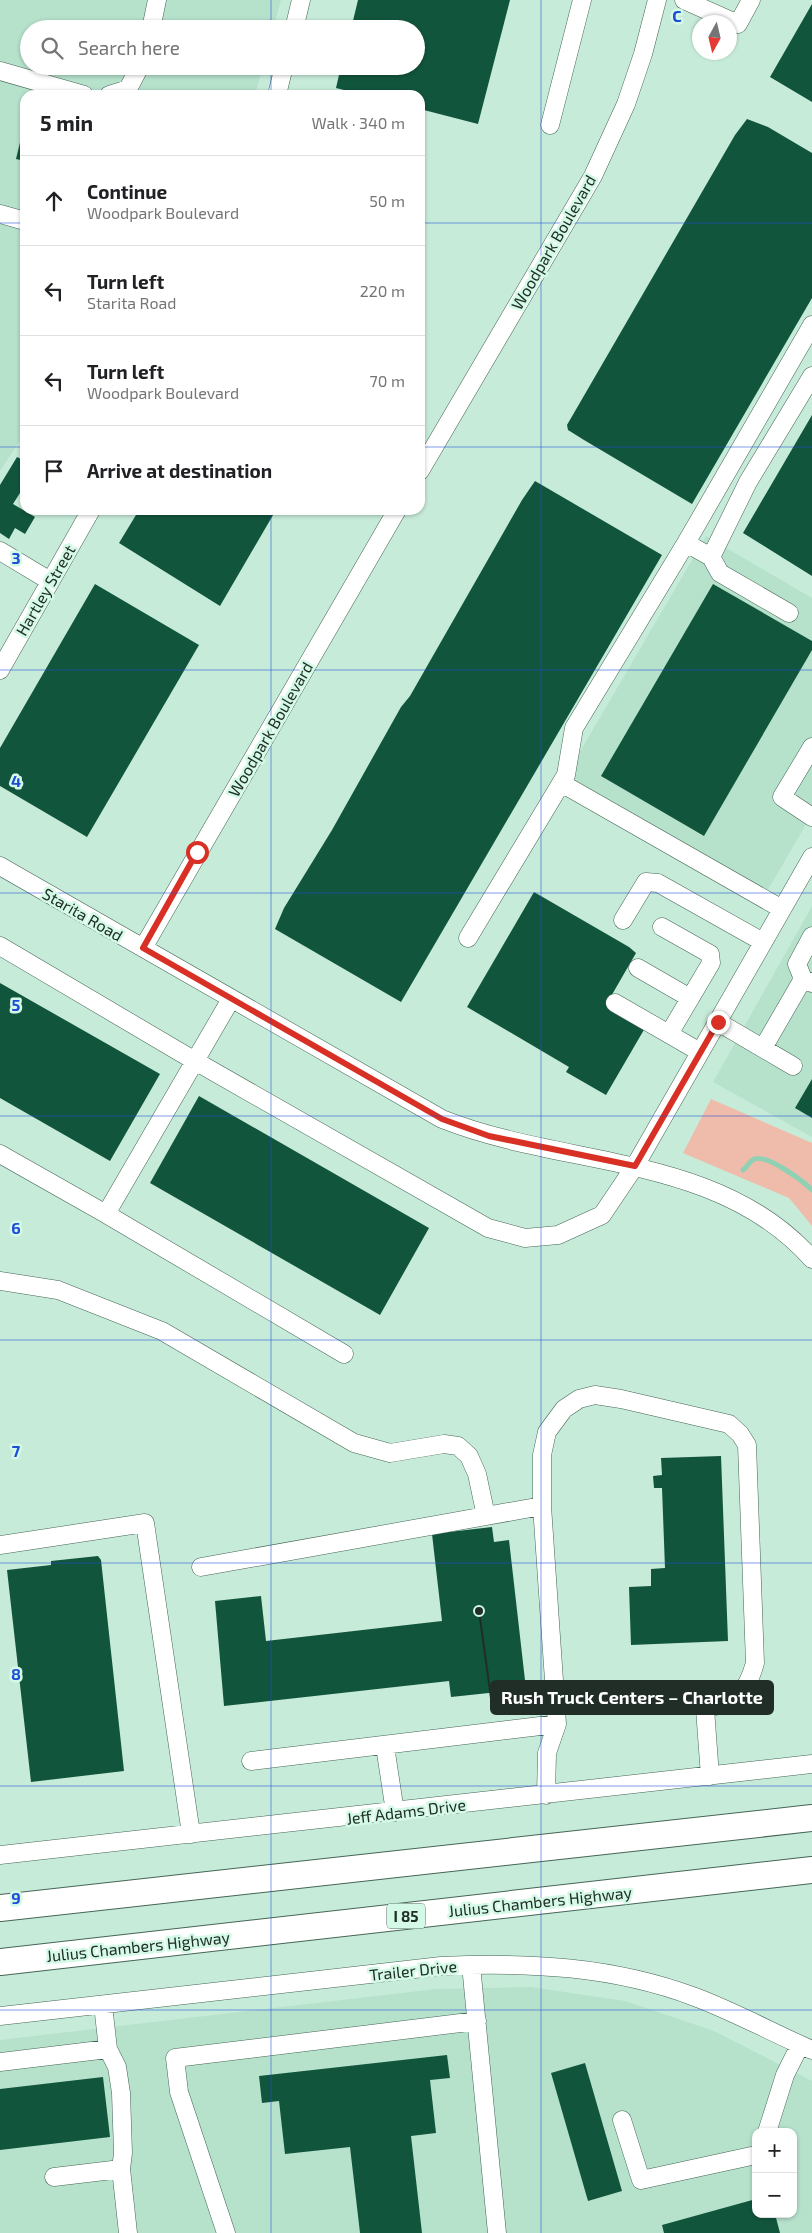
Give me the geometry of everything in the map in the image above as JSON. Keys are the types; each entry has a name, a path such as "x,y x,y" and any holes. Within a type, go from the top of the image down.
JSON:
{"highway":[{"path":"0,1908 812,1818"},
{"name":"Julius Chambers Highway","path":"0,1962 812,1870"}],"street":[{"path":"153,20 157,0"},
{"path":"296,20 301,0"},
{"path":"550,125 582,0"},
{"name":"Woodpark Boulevard","path":"425,462 597,168 626,104 644,54 657,0"},
{"path":"684,0 738,24 751,0"},
{"path":"0,71 66,90"},
{"path":"125,90 128,89 135,75"},
{"path":"278,90 282,75"},
{"path":"0,214 20,220"},
{"path":"468,938 566,775 574,728 686,543 812,326"},
{"path":"710,557 748,482 812,376"},
{"name":"Hartley Street","path":"0,670 88,515"},
{"name":"Woodpark Boulevard","path":"143,948 394,515"},
{"path":"686,543 710,557 720,573 789,613"},
{"path":"0,551 50,581"},
{"path":"812,747 782,797 812,817"},
{"path":"561,783 782,909"},
{"path":"0,946 195,1061 488,1228 525,1238 558,1235 602,1215 635,1166 782,909 805,885 812,857"},
{"name":"Starita Road","path":"0,866 442,1119 489,1136 635,1166 686,1179 734,1200 777,1226 812,1259"},
{"path":"623,920 646,882 658,883 764,942"},
{"path":"662,927 710,954 711,963 669,1034"},
{"path":"763,1048 808,981 797,964 812,936"},
{"path":"638,968 690,998"},
{"path":"106,1214 232,999"},
{"path":"615,1003 700,1052"},
{"path":"718,1022 792,1066"},
{"path":"0,1154 344,1354"},
{"path":"0,1281 58,1290 162,1332 354,1443 390,1452 444,1444 458,1446 470,1456 477,1474 486,1516"},
{"path":"546,1794 546,1753 557,1724 542,1506 542,1455 547,1432 564,1409 579,1399 595,1395 621,1399 729,1424 740,1434 747,1445 755,1663 749,1683 740,1695 726,1703 705,1709 710,1776"},
{"path":"201,1567 542,1506"},
{"path":"0,1545 145,1523 191,1834"},
{"path":"251,1761 557,1724"},
{"path":"385,1746 395,1812"},
{"name":"Jeff Adams Drive","path":"0,1855 812,1764"},
{"path":"471,1964 497,2233"},
{"name":"Trailer Drive","path":"0,2016 441,1966 471,1964 557,1966 648,1982 694,1997 806,2048"},
{"path":"103,2005 108,2049 117,2067 121,2093 123,2153 121,2169 128,2233"},
{"path":"226,2233 179,2092 175,2058 477,2021"},
{"path":"768,2128 785,2075 806,2048"},
{"path":"0,2062 108,2049"},
{"path":"622,2120 641,2180 752,2156"},
{"path":"54,2177 121,2169"}],"shaded area":[{"path":"0,0 281,0 275,20 20,20 20,75 261,75 256,90 20,90 20,441 0,471"},
{"path":"706,536 812,598 812,814 765,895 564,779"},
{"path":"812,906 812,1137 713,1082"},
{"path":"711,1099 812,1143 812,1226 789,1198 683,1153"},
{"path":"531,1987 625,2001 714,2031 812,2081 812,2233 0,2233 0,2040 436,1989"}],"building":[{"path":"358,0 510,0 478,124 425,110 425,90 344,90 336,88 339,75 425,75 425,20 353,20"},
{"path":"812,4 812,102 770,77"},
{"path":"747,119 768,127 812,153 812,298 692,504 568,430 567,425 735,135"},
{"path":"20,142 20,160 16,159"},
{"path":"812,415 812,576 743,533"},
{"path":"17,457 20,458 20,493 13,504 20,508 20,515 32,515 35,517 25,534 15,528 9,539 0,533 0,485"},
{"path":"535,481 662,555 401,1002 275,929 284,908 332,830 401,707 410,696 522,500"},
{"path":"136,515 273,515 220,606 119,543"},
{"path":"95,584 199,645 87,837 0,786 0,748"},
{"path":"713,584 812,641 812,650 704,836 601,776"},
{"path":"534,892 629,947 636,953 606,1005 645,1028 606,1095 566,1072 569,1067 467,1007"},
{"path":"0,983 160,1074 110,1161 0,1098"},
{"path":"812,1079 812,1118 795,1108"},
{"path":"199,1096 429,1228 380,1315 150,1183"},
{"path":"721,1456 728,1641 631,1645 629,1587 651,1586 651,1569 665,1568 662,1488 654,1488 653,1476 662,1475 661,1458"},
{"path":"492,1527 494,1542 509,1540 526,1689 451,1697 449,1681 224,1706 215,1601 261,1596 266,1641 442,1621 432,1534"},
{"path":"98,1556 101,1560 124,1771 31,1782 7,1570 51,1565 51,1561"},
{"path":"447,2055 450,2078 430,2080 436,2133 411,2136 422,2233 360,2233 350,2147 285,2154 279,2101 262,2103 259,2076"},
{"path":"585,2063 622,2191 588,2201 551,2073"},
{"path":"103,2077 110,2137 0,2150 0,2089"},
{"path":"752,2200 752,2218 776,2218 780,2233 664,2233 662,2225"}],"waterway":[{"path":"743,1170 754,1159 767,1160 793,1175 812,1190"}],"place":[{"name":"Rush Truck Centers – Charlotte","path":"479,1611"}],"route":[{"path":"197,852 143,948 442,1119 473,1131 595,1159 635,1166 718,1022"}]}
